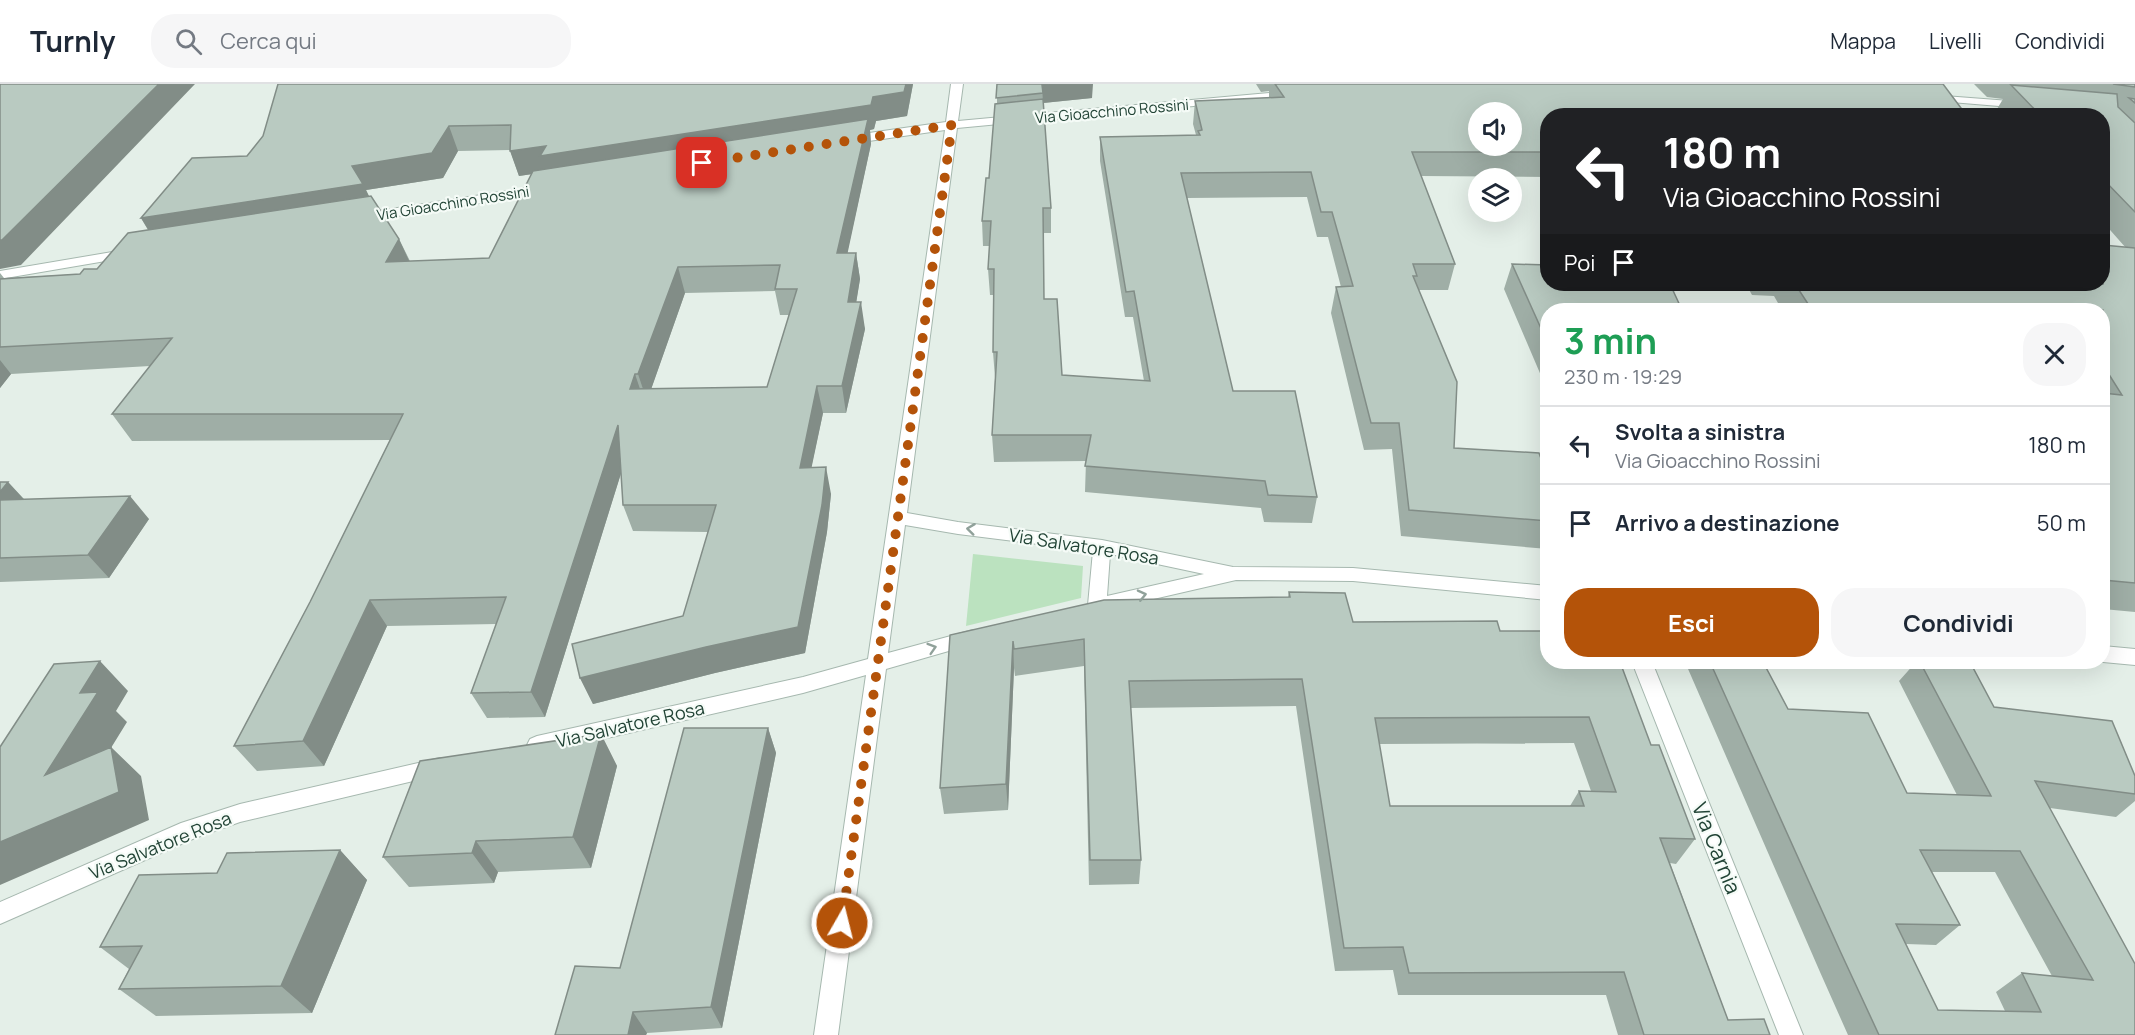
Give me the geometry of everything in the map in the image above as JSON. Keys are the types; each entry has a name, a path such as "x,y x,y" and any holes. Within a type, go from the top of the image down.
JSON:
{"street":[{"path":"826,1035 957,84"},
{"name":"Via Gioacchino Rossini","path":"830,143 952,125 1307,93"},
{"path":"1921,98 2032,105"},
{"name":"Via Gioacchino Rossini","path":"340,221 553,187"},
{"path":"0,275 140,252"},
{"name":"Via Salvatore Rosa","path":"897,517 958,528 1102,546 1236,573"},
{"path":"1097,605 1102,546"},
{"name":"Via Salvatore Rosa","path":"1075,611 1236,573 1283,572 1344,575 1540,592"},
{"name":"Via Salvatore Rosa","path":"514,750 813,682 996,631"},
{"path":"2110,655 2135,657"},
{"name":"Via Carnia","path":"1645,669 1791,1035"},
{"name":"Via Salvatore Rosa","path":"0,913 189,830 240,813 456,764"}],"green space":[{"path":"973,554 1083,566 1081,598 966,626"}],"building":[{"path":"0,84 159,84 0,240"},
{"path":"278,84 906,84 904,92 873,97 871,105 540,156 546,146 510,151 511,125 449,126 432,153 352,166 363,184 141,218 192,158 247,156 263,136"},
{"path":"997,84 1049,84 1042,85 1043,93 996,98"},
{"path":"1275,84 1943,84 1961,108 1540,108 1540,152 1522,152 1522,102 1468,102 1468,152 1412,152 1455,264 1413,264 1417,276 1413,276 1457,382 1454,448 1539,453 1540,520 1409,510 1399,423 1371,423 1336,287 1353,286 1332,212 1321,212 1311,172 1181,173 1233,391 1295,391 1317,497 1268,495 1265,481 1085,466 1091,435 992,435 997,352 993,352 994,269 988,269 991,221 982,221 986,178 989,178 995,104 1043,99 1051,208 1043,208 1044,299 1057,299 1062,375 1150,381 1134,291 1126,292 1100,137 1200,135 1198,131 1202,130 1195,101 1284,97"},
{"path":"2113,84 2135,84 2135,87"},
{"path":"2011,85 2117,94 2118,107 2135,123 2135,212 2110,186 2110,108 2033,108"},
{"path":"868,119 837,253 856,253 848,302 861,302 842,386 817,386 800,468 826,467 822,505 798,627 580,678 572,644 683,616 716,505 623,505 618,425 531,692 471,693 506,597 370,600 303,741 234,746 310,602 403,414 112,414 172,338 0,347 0,279 80,274 84,269 97,269 128,233 371,196 399,239 386,262 489,258 533,171","holes":["780,265 775,289 797,289 767,387 630,389 635,374 638,374 678,267"]},
{"path":"2110,246 2135,248 2135,583 2110,581 2110,394 2122,395 2110,376 2110,303 1807,303 1800,291 2110,291"},
{"path":"1512,264 1540,265 1540,291 1673,291 1679,303 1540,303 1540,326"},
{"path":"0,482 8,482 0,492"},
{"path":"130,496 88,555 0,558 0,500"},
{"path":"1289,592 1345,593 1353,622 1497,621 1500,631 1540,631 1540,669 1623,669 1651,745 1659,745 1695,839 1660,838 1728,1020 1764,1019 1770,1035 1644,1035 1624,972 1409,973 1403,947 1344,948 1302,679 1129,681 1141,860 1090,860 1084,639 1014,649 1013,641 1006,784 940,788 950,635 1104,600 1290,597","holes":["1589,717 1616,792 1579,791 1584,806 1390,806 1375,718"]},
{"path":"100,661 80,693 98,692 45,775 111,747 119,792 0,842 0,747 54,664"},
{"path":"1713,669 1767,669 1788,709 1868,713 1907,793 1991,796 1924,669 1974,669 1994,707 2112,721 2135,776 2135,794 2035,781 2135,964 2135,1035 1879,1035","holes":["1920,850 2020,851 2093,980 2022,973 2041,1012 1938,1010 1896,924 1960,925"]},
{"path":"684,728 768,728 711,1007 633,1012 628,1035 555,1035 575,966 620,968"},
{"path":"601,734 573,837 476,841 472,853 383,857 420,761"},
{"path":"340,850 281,986 119,989 142,946 100,947 139,875 217,873 227,853"}],"route":[{"path":"702,163 952,125 842,923"}]}
